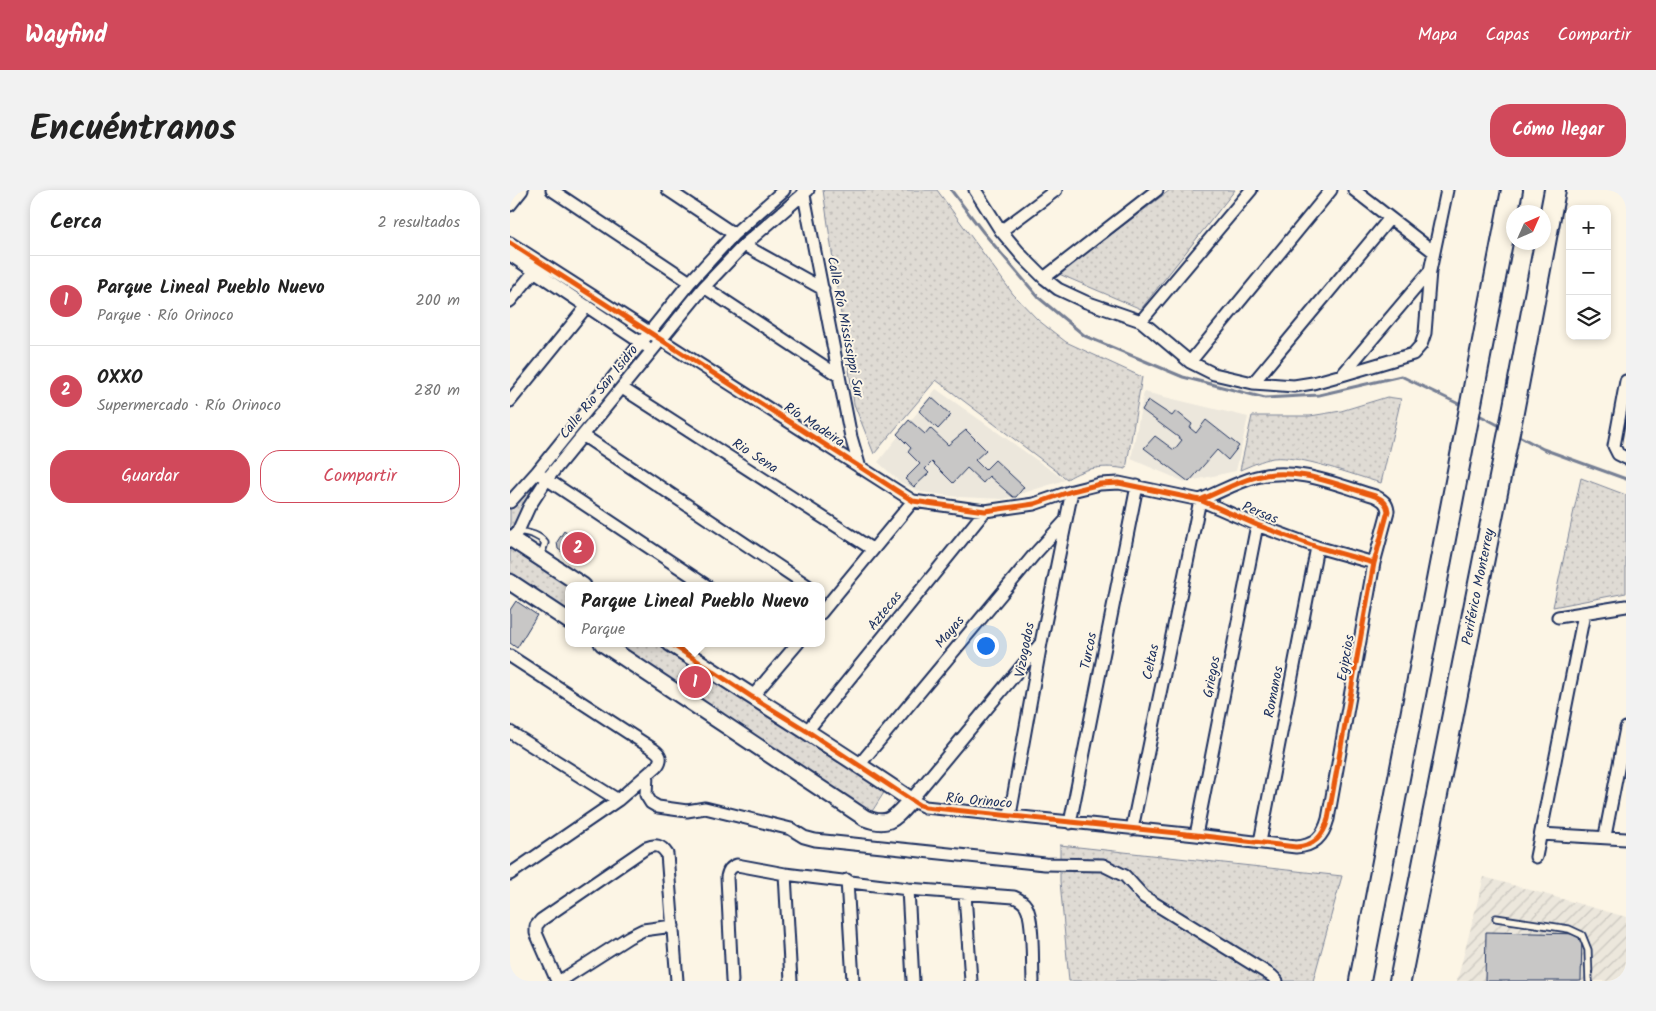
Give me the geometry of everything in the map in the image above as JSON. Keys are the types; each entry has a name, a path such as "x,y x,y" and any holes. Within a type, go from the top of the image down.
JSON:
{"highway":[{"path":"1360,981 1512,190"},
{"name":"Periférico Monterrey","path":"1400,981 1555,190"}],"street":[{"path":"510,204 522,190"},
{"path":"552,190 690,282"},
{"path":"668,190 734,234"},
{"path":"975,190 1001,231 1023,257 1058,289 1086,302 1141,321 1190,362 1214,374 1253,384 1294,386 1342,375 1413,354 1418,350 1423,339 1430,271 1447,190"},
{"path":"1001,231 1056,190"},
{"path":"1044,278 1157,190"},
{"path":"1141,321 1251,190"},
{"path":"1190,362 1331,190"},
{"path":"1354,190 1434,252"},
{"name":"Calle Rio San Isidro","path":"510,502 537,472 690,282 734,234 779,191"},
{"name":"Calle Rio San Isidro","path":"512,537 547,479 704,287 744,245 805,191"},
{"name":"Calle Río Mississippi Sur","path":"805,191 851,437 860,468"},
{"path":"1253,384 1390,218"},
{"name":"Río Madeira","path":"510,243 913,501 985,511 1034,504 1100,484 1119,483 1137,486"},
{"path":"744,245 823,289"},
{"path":"510,256 652,350"},
{"path":"1342,375 1430,271"},
{"path":"510,301 534,272"},
{"path":"564,292 571,281"},
{"path":"704,287 839,376"},
{"path":"510,400 587,306"},
{"path":"1626,381 1614,442 1618,454 1626,458"},
{"name":"Rio Sena","path":"622,388 872,549"},
{"path":"584,436 802,582"},
{"path":"537,472 701,582"},
{"name":"Egipcios","path":"1200,500 1255,477 1275,473 1290,473 1305,475 1375,496 1385,502 1388,512 1374,564 1325,829"},
{"name":"Persas","path":"1137,486 1200,500 1257,525 1318,547 1374,564"},
{"name":"Turcos","path":"1070,822 1137,486"},
{"name":"Vizogodos","path":"1010,815 1041,643 1072,491"},
{"name":"Celtas","path":"1132,829 1200,500"},
{"path":"826,597 872,549 913,501"},
{"name":"Aztecas","path":"808,730 985,511"},
{"name":"Mayas","path":"859,765 1032,556 1066,519"},
{"name":"Griegos","path":"1196,835 1257,525"},
{"path":"512,537 577,582"},
{"name":"Romanos","path":"1260,842 1318,547"},
{"path":"510,583 565,618"},
{"path":"1558,617 1626,606"},
{"path":"1536,857 1584,614"},
{"path":"608,647 865,818 884,822 896,815 911,800 1041,643"},
{"name":"Río Orinoco","path":"676,647 752,697 808,730 925,808 1010,815 1296,847 1305,847 1318,839 1325,829"},
{"path":"752,697 794,647"},
{"path":"510,656 661,757 660,762 618,800 511,870"},
{"path":"1605,836 1626,728"},
{"path":"510,732 618,800"},
{"path":"647,775 646,795 651,803 658,807 687,810 705,808 791,828 804,837 816,840 1045,864 1103,865 1125,876 1144,897 1272,976 1277,981"},
{"path":"1540,834 1605,836 1626,839"},
{"path":"673,926 643,930 558,981 536,933 536,926 541,920 646,848 654,845 662,847 667,854 673,926 677,981"},
{"path":"732,981 728,872 733,866 737,865 785,874 847,880 908,889 1020,899 1025,903 1030,917 1033,981"},
{"path":"785,874 791,981"},
{"path":"847,880 853,981"},
{"path":"908,889 913,981"},
{"path":"965,894 971,981"}],"lane":[{"path":"1496,918 1569,929 1582,936 1588,950 1590,981"}],"shaded area":[{"path":"823,190 937,190 1013,294 1038,320 1066,342 1142,377 1126,469 1096,468 1081,472 1067,479 936,380 874,454 854,404"},
{"path":"1170,190 1235,190 1141,309 1059,274"},
{"path":"936,389 1065,480 1004,499 959,497 921,492 900,482 878,462"},
{"path":"1144,392 1248,417 1236,471 1185,482 1131,459"},
{"path":"1387,397 1401,399 1381,483 1312,462 1285,458 1269,459 1240,470 1252,416 1310,416 1341,411"},
{"path":"1581,478 1626,495 1626,593 1553,607"},
{"path":"535,485 522,508 513,532 510,531 510,505"},
{"path":"512,547 566,582 565,610 510,574 510,550"},
{"path":"620,647 665,647 885,791 871,813"},
{"path":"1060,845 1342,876 1313,981 1069,981 1060,881"},
{"path":"1484,877 1626,917 1626,981 1457,981"}],"building":[{"path":"931,397 951,415 938,429 919,411"},
{"path":"1148,400 1172,416 1176,411 1192,424 1190,428 1196,433 1206,420 1239,446 1228,460 1217,450 1189,482 1144,448 1155,436 1174,450 1182,440 1142,410"},
{"path":"909,420 925,434 930,428 948,445 966,430 986,450 975,460 985,470 995,460 1024,487 1016,497 1013,497 989,476 983,483 967,468 953,483 932,462 925,469 929,473 914,487 905,479 920,464 908,452 911,448 897,434"},
{"path":"564,531 587,547 576,562 558,549 557,542"},
{"path":"516,601 537,615 517,648 510,643 510,610"},
{"path":"1486,932 1582,934 1581,981 1485,981"}],"waterway":[{"path":"951,190 983,232 1039,298 1085,336 1183,377 1265,398 1319,395 1401,376 1463,406"},
{"path":"1477,414 1502,427"},
{"path":"1517,435 1543,449 1626,479"}],"cycle path":[{"path":"510,243 913,501 985,511 1034,504 1100,484 1119,483 1200,500 1257,525 1317,547 1374,563"},
{"path":"676,647 919,805 925,807 1296,847 1308,845 1320,836 1328,819 1374,563 1388,511 1387,506 1375,496 1317,478 1287,474 1271,474 1249,479 1200,500"}],"place":[{"name":"OXXO","path":"578,548"},
{"name":"Parque Lineal Pueblo Nuevo","path":"695,682"}]}
